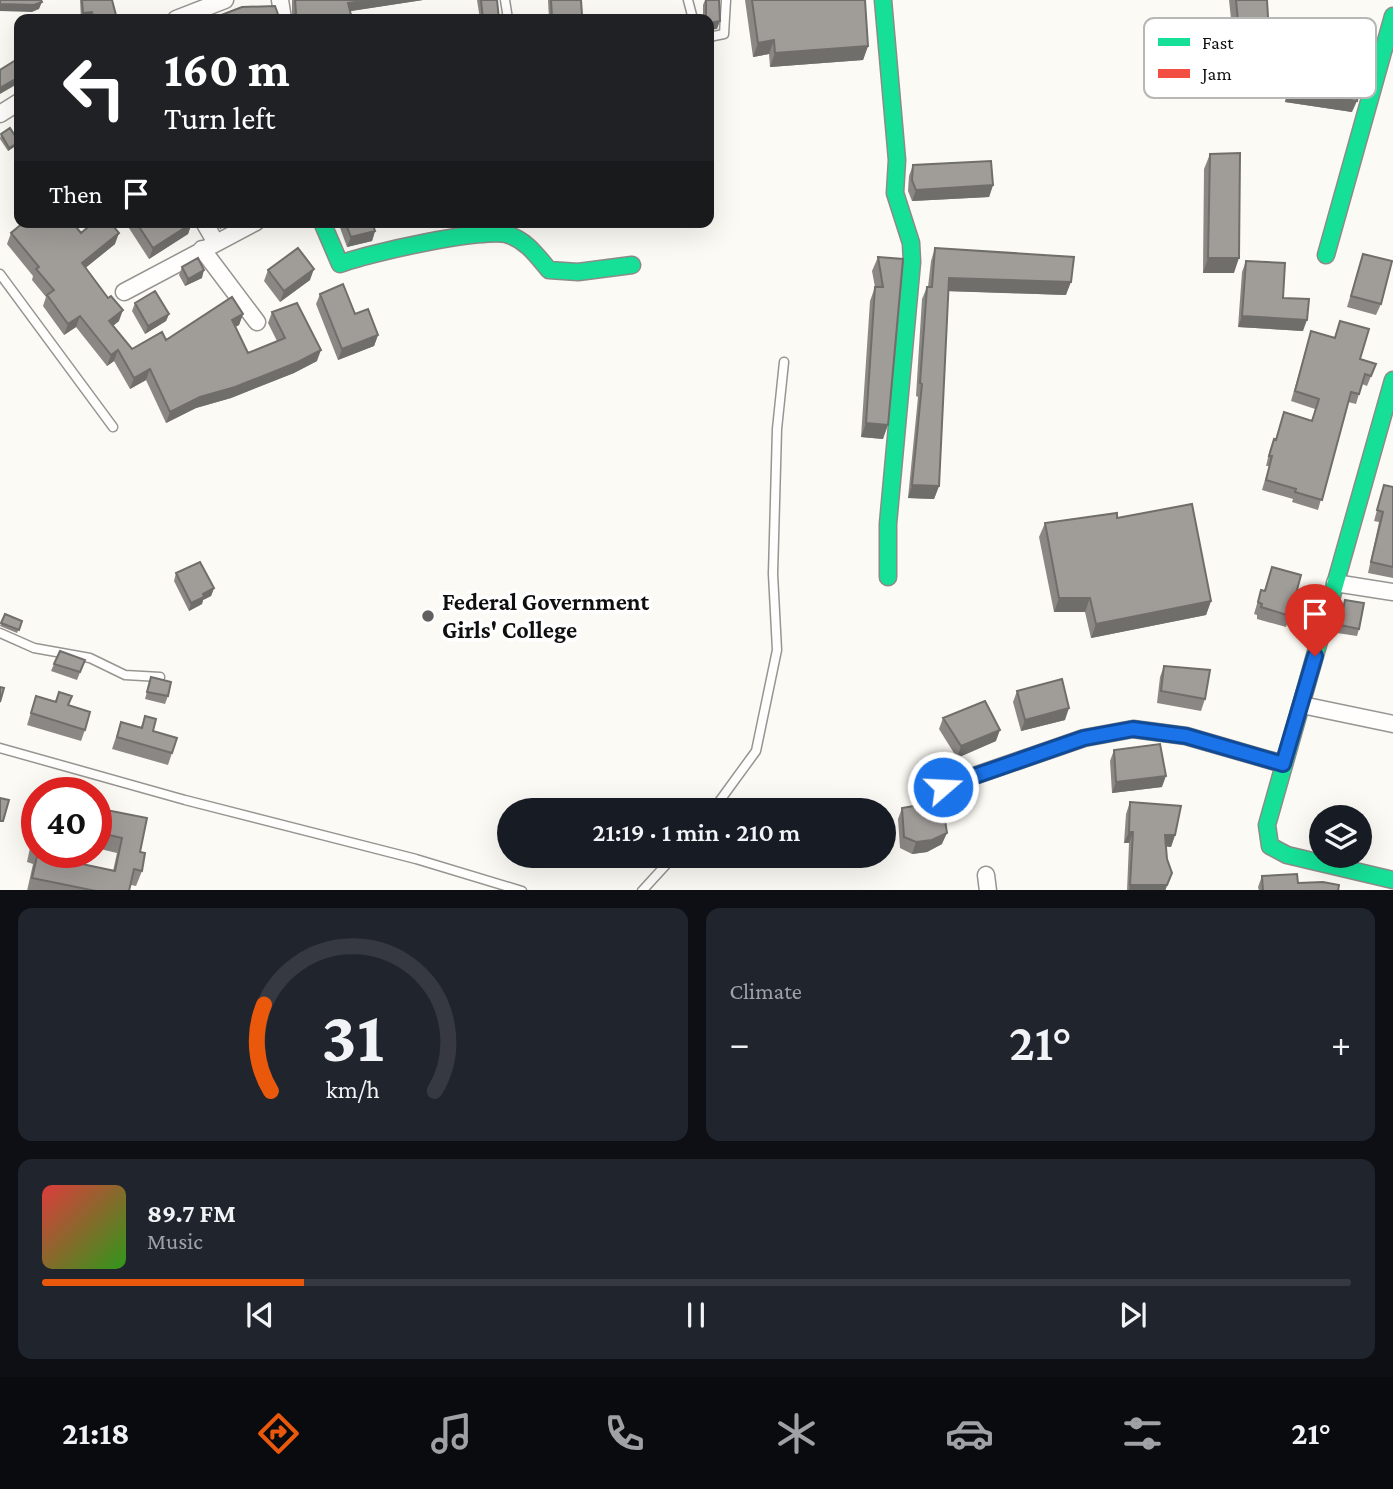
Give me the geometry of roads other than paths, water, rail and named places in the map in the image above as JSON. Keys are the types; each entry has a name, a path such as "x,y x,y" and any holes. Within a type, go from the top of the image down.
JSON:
{"street":[{"path":"189,14 225,0"},
{"path":"883,0 897,160 895,193 911,243 912,261 886,531 888,577"},
{"path":"1376,77 1393,16"},
{"path":"1326,255 1370,98"},
{"path":"205,228 209,246 257,322"},
{"path":"124,292 245,228"},
{"path":"325,228 340,264 360,256 476,233 506,233 523,241 549,270 578,272 632,265"},
{"path":"1392,390 1267,825 1270,846 1287,855 1393,880"},
{"path":"1335,583 1393,592"},
{"path":"1302,705 1393,723"},
{"path":"919,795 1084,738 1133,729 1186,736 1283,764"}],"lane":[{"path":"689,0 700,0"},
{"path":"714,36 724,34 726,0"},
{"path":"0,274 113,427"},
{"path":"722,798 755,751 766,712 777,650 773,574 778,429 784,362"},
{"path":"0,633 34,648 90,658 125,675 160,677"},
{"path":"0,748 185,800 416,859 519,890"},
{"path":"643,890 663,868"}],"place":[{"name":"Federal Government Girls' College","path":"428,616"}]}
